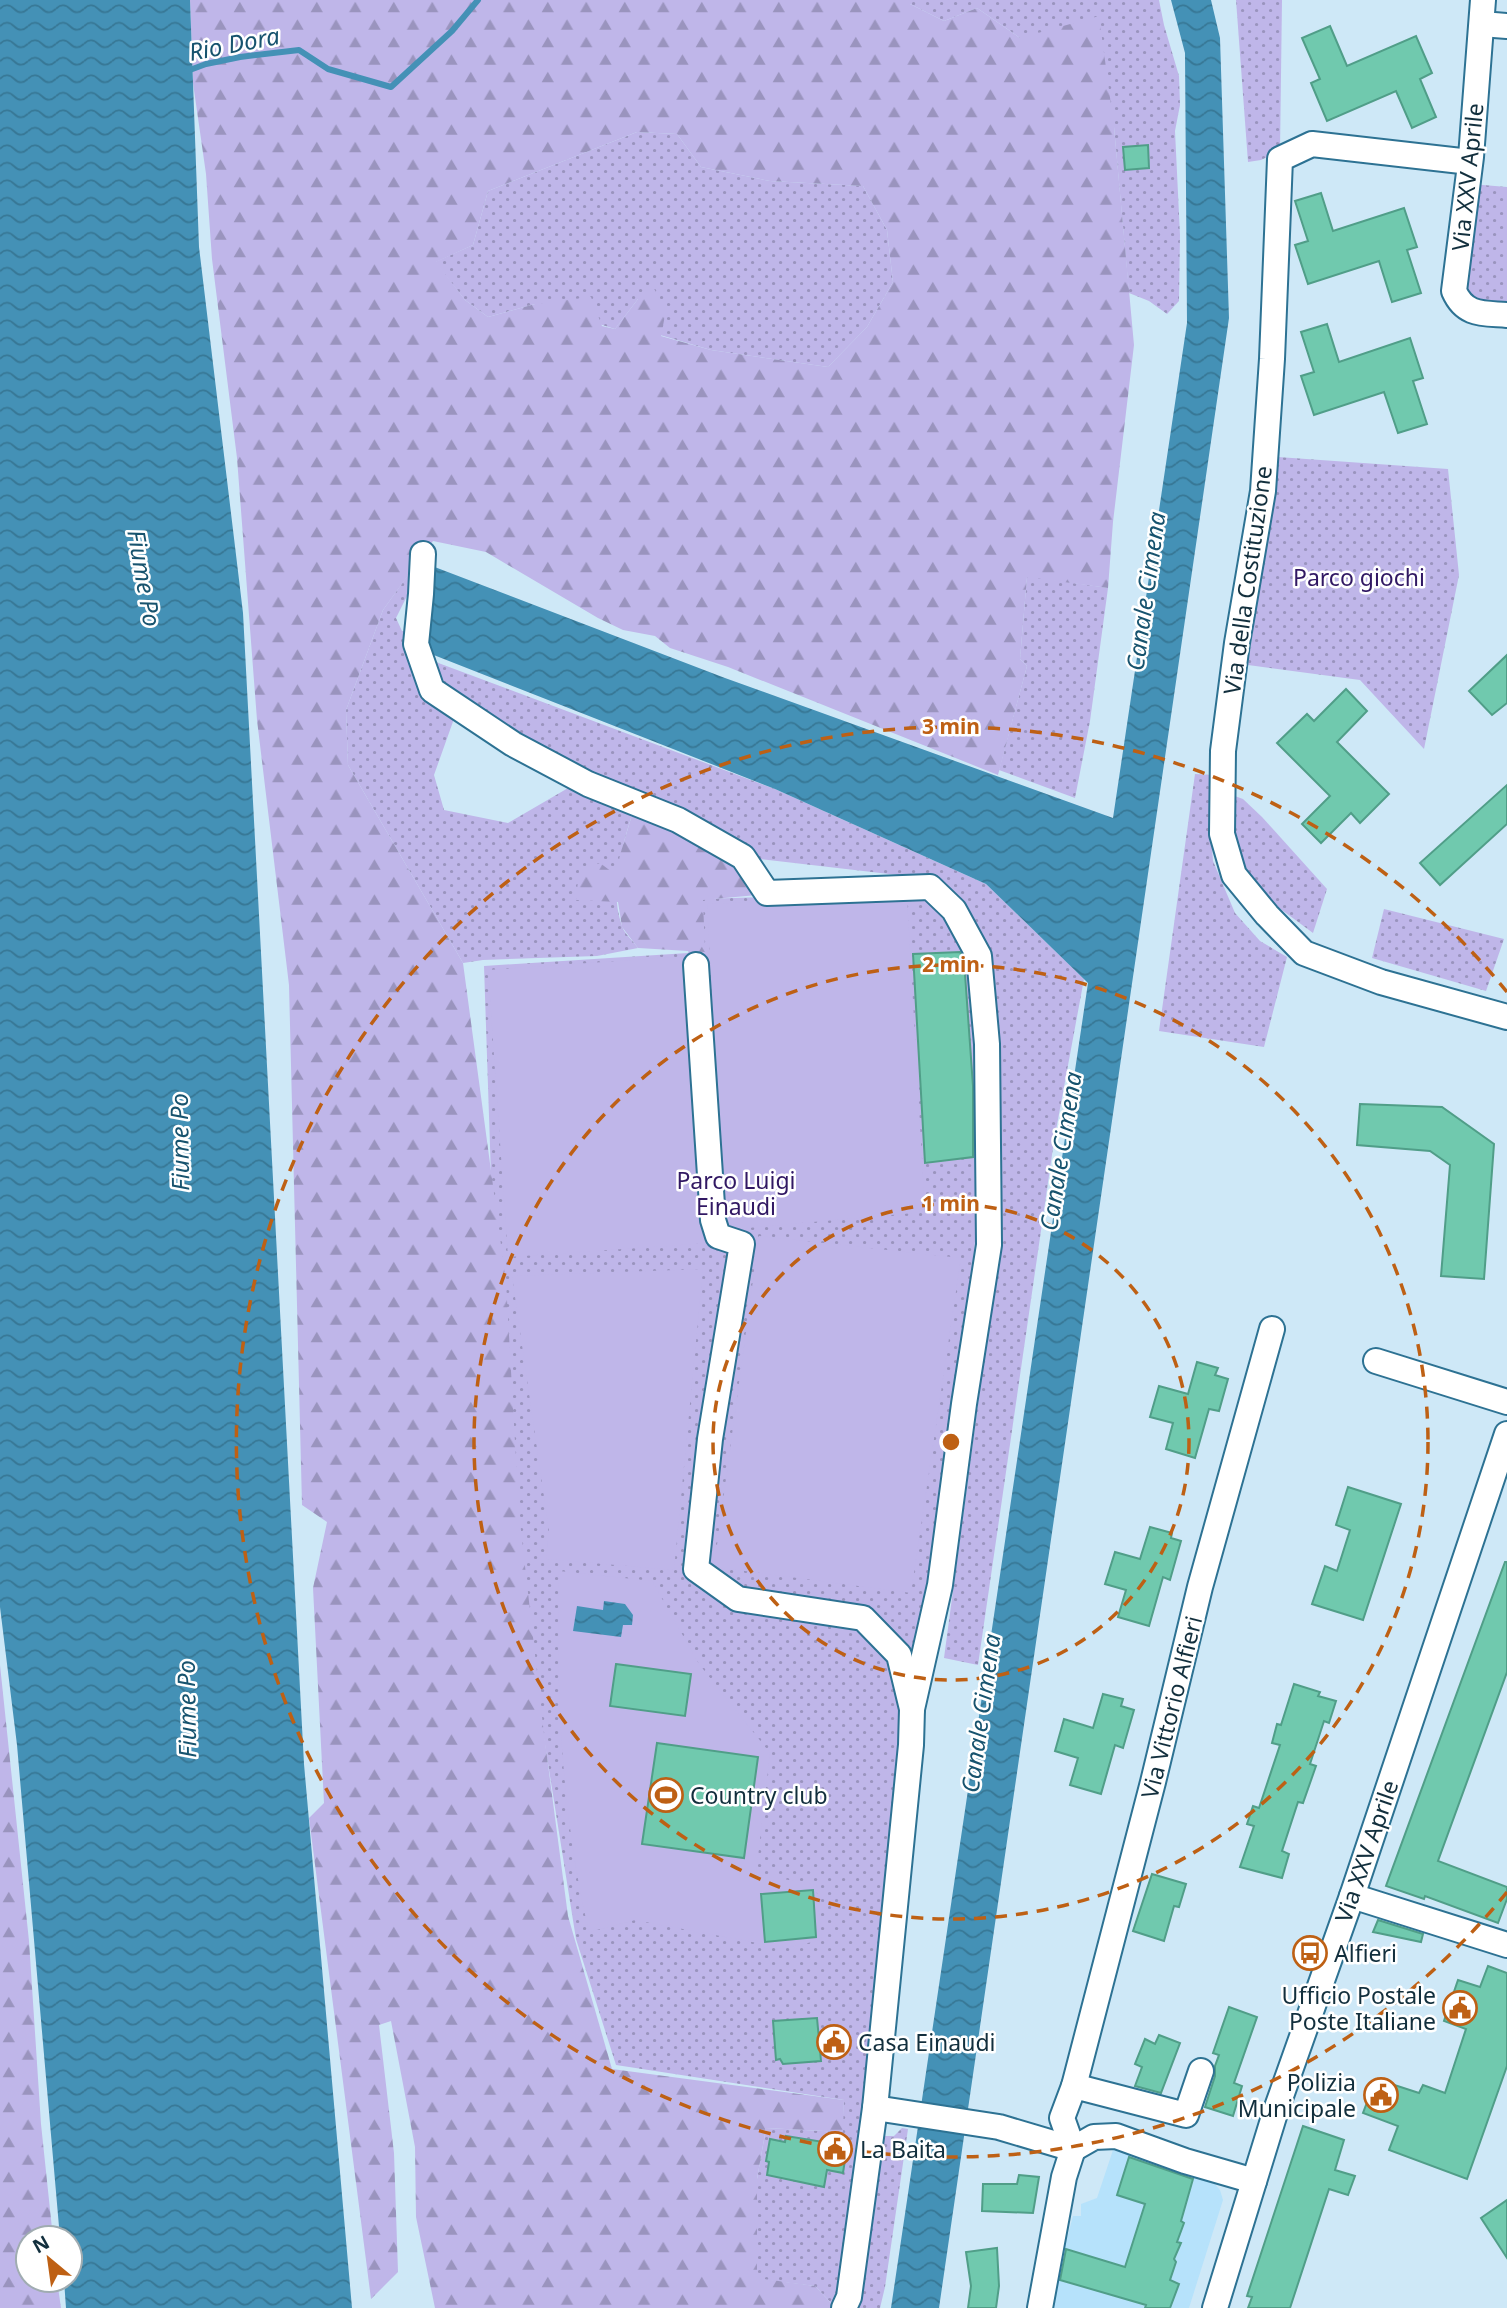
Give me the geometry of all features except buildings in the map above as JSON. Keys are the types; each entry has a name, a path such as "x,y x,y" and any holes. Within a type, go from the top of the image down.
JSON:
{"street":[{"name":"Via XXV Aprile","path":"1483,0 1470,162 1454,291 1460,303 1474,312 1507,314"},
{"name":"Via della Costituzione","path":"1470,162 1312,144 1280,159 1272,359 1263,491 1237,643 1223,751 1222,835 1234,875 1267,915 1304,953 1381,982 1507,1017"},
{"path":"423,554 416,644 432,690 513,744 588,784 678,820 743,857 767,893 930,887 954,910 979,956 987,1044 989,1245 940,1585 912,1709 911,1745 875,2108 849,2297 845,2308"},
{"path":"696,965 713,1220 718,1237 742,1244 710,1439 696,1569 738,1598 863,1618 898,1655 912,1709"},
{"name":"Via Vittorio Alfieri","path":"1073,2149 1062,2118 1074,2086 1153,1782 1200,1587 1272,1329"},
{"path":"1376,1361 1507,1402"},
{"name":"Via XXV Aprile","path":"1215,2308 1320,1980 1500,1480 1507,1434"},
{"path":"1352,1896 1507,1945"},
{"path":"1074,2086 1186,2115 1201,2071"},
{"path":"875,2108 980,2124 1073,2149"},
{"path":"1040,2308 1064,2177 1073,2149 1094,2137 1116,2136 1185,2161 1254,2181"}],"shaded area":[{"path":"1113,2150 1213,2182 1220,2190 1223,2200 1189,2308 1052,2308 1056,2279 1073,2216 1081,2216 1081,2204 1097,2198"}],"green space":[{"path":"190,0 910,0 910,4 944,21 977,8 1020,38 1099,16 1114,127 1134,345 1108,588 1027,577 1020,659 1027,666 998,775 728,667 670,648 655,636 623,630 486,552 433,541 383,610 346,710 348,765 463,963 506,1282 519,1513 568,1916 612,2069 844,2100 843,2132 766,2128 757,2179 757,2278 815,2286 834,2308 435,2308 416,2217 415,2147 391,2021 379,2025 394,2153 398,2272 371,2299 309,1818 324,1803 313,1588 327,1522 302,1505 289,985 257,720 237,458 212,259 206,174 193,83","holes":["637,132 677,134 701,167 770,181 863,186 887,230 893,282 867,327 828,367 711,350 661,336 666,310 652,285 615,329 602,326 591,297 535,304 488,317 465,300 436,262 473,245 488,191"]},
{"path":"910,0 1159,0 1179,76 1180,105 1175,131 1180,235 1179,301 1167,314 1149,301 1129,293 1114,127 1020,38 977,8 944,21 910,4"},
{"path":"1236,0 1282,0 1280,151 1261,160 1248,162"},
{"path":"637,132 677,134 701,167 770,181 863,186 887,230 893,282 867,327 828,367 711,350 660,335 638,299 615,329 535,304 488,317 465,300 435,262 473,245 488,191"},
{"path":"1471,184 1507,187 1507,302 1475,301 1463,284"},
{"name":"Parco giochi","path":"1278,457 1448,469 1459,575 1424,749 1360,680 1248,665"},
{"path":"408,575 409,592 396,618 402,631 424,631 425,658 775,789 986,884 1084,979 1054,1141 978,1665 944,1658 984,1359 1001,1205 1000,1093 993,959 967,905 932,879 760,859 684,817 455,716 434,775 444,810 508,823 575,784 634,808 619,866 616,896 623,929 638,948 597,956 463,963 348,765 346,710 383,610"},
{"path":"1027,576 1108,588 1090,721 1075,798 999,770 1027,666 1020,659"},
{"path":"1195,774 1211,775 1213,861 1235,913 1260,941 1287,957 1264,1047 1159,1031"},
{"path":"1232,795 1243,799 1262,817 1327,889 1313,933 1260,894 1238,853 1232,823"},
{"path":"634,808 739,860 757,895 703,900 705,952 638,948 622,927 618,902 576,900 579,871 600,863 616,875"},
{"name":"Parco Luigi Einaudi","path":"927,892 959,928 976,975 979,1203 959,1398 924,1602 873,2034 838,2301 834,2306 815,2286 757,2279 757,2179 766,2128 842,2132 844,2100 616,2065 576,1939 531,1657 495,1296 484,966 688,953 701,899"},
{"path":"907,896 925,1212 724,1230 707,904"},
{"path":"1384,909 1504,939 1486,991 1372,958"},
{"path":"691,956 710,1243 508,1257 488,970"},
{"path":"759,1236 961,1258 911,1593 714,1567"},
{"path":"703,1269 674,1570 546,1559 549,1531 512,1276"},
{"name":"Country club","path":"559,1571 652,1581 699,1664 770,1753 756,1874 816,1885 822,1940 784,1948 635,1920 589,1932 572,1842 562,1752 558,1662"},
{"path":"0,1665 29,1941 41,2124 52,2224 14,2224 14,2294 59,2294 61,2308 0,2308"},
{"path":"902,2128 908,2129 880,2308 848,2308 883,2136 894,2136"}],"water":[{"name":"Fiume Po","path":"0,0 190,0 199,247 243,613 304,1764 352,2308 66,2308 65,2294 84,2294 84,2224 59,2224 17,1745 0,1607"},
{"name":"Canale Cimena","path":"1171,0 1211,0 1220,38 1229,318 939,2308 891,2308 1088,983 986,884 775,789 421,650 432,566 725,678 1113,818 1187,323 1185,53"},
{"path":"604,1601 625,1604 633,1615 632,1625 623,1625 621,1637 573,1631 577,1606 603,1610"}],"waterway":[{"name":"Rio Dora","path":"187,71 240,57 299,50 328,69 391,87 452,31 478,0"}],"place":[{"name":"Country club","path":"666,1795"},
{"name":"Alfieri","path":"1310,1953"},
{"name":"Ufficio Postale Poste Italiane","path":"1460,2008"},
{"name":"Casa Einaudi","path":"834,2042"},
{"name":"Polizia Municipale","path":"1381,2095"},
{"name":"La Baita","path":"835,2149"}]}
